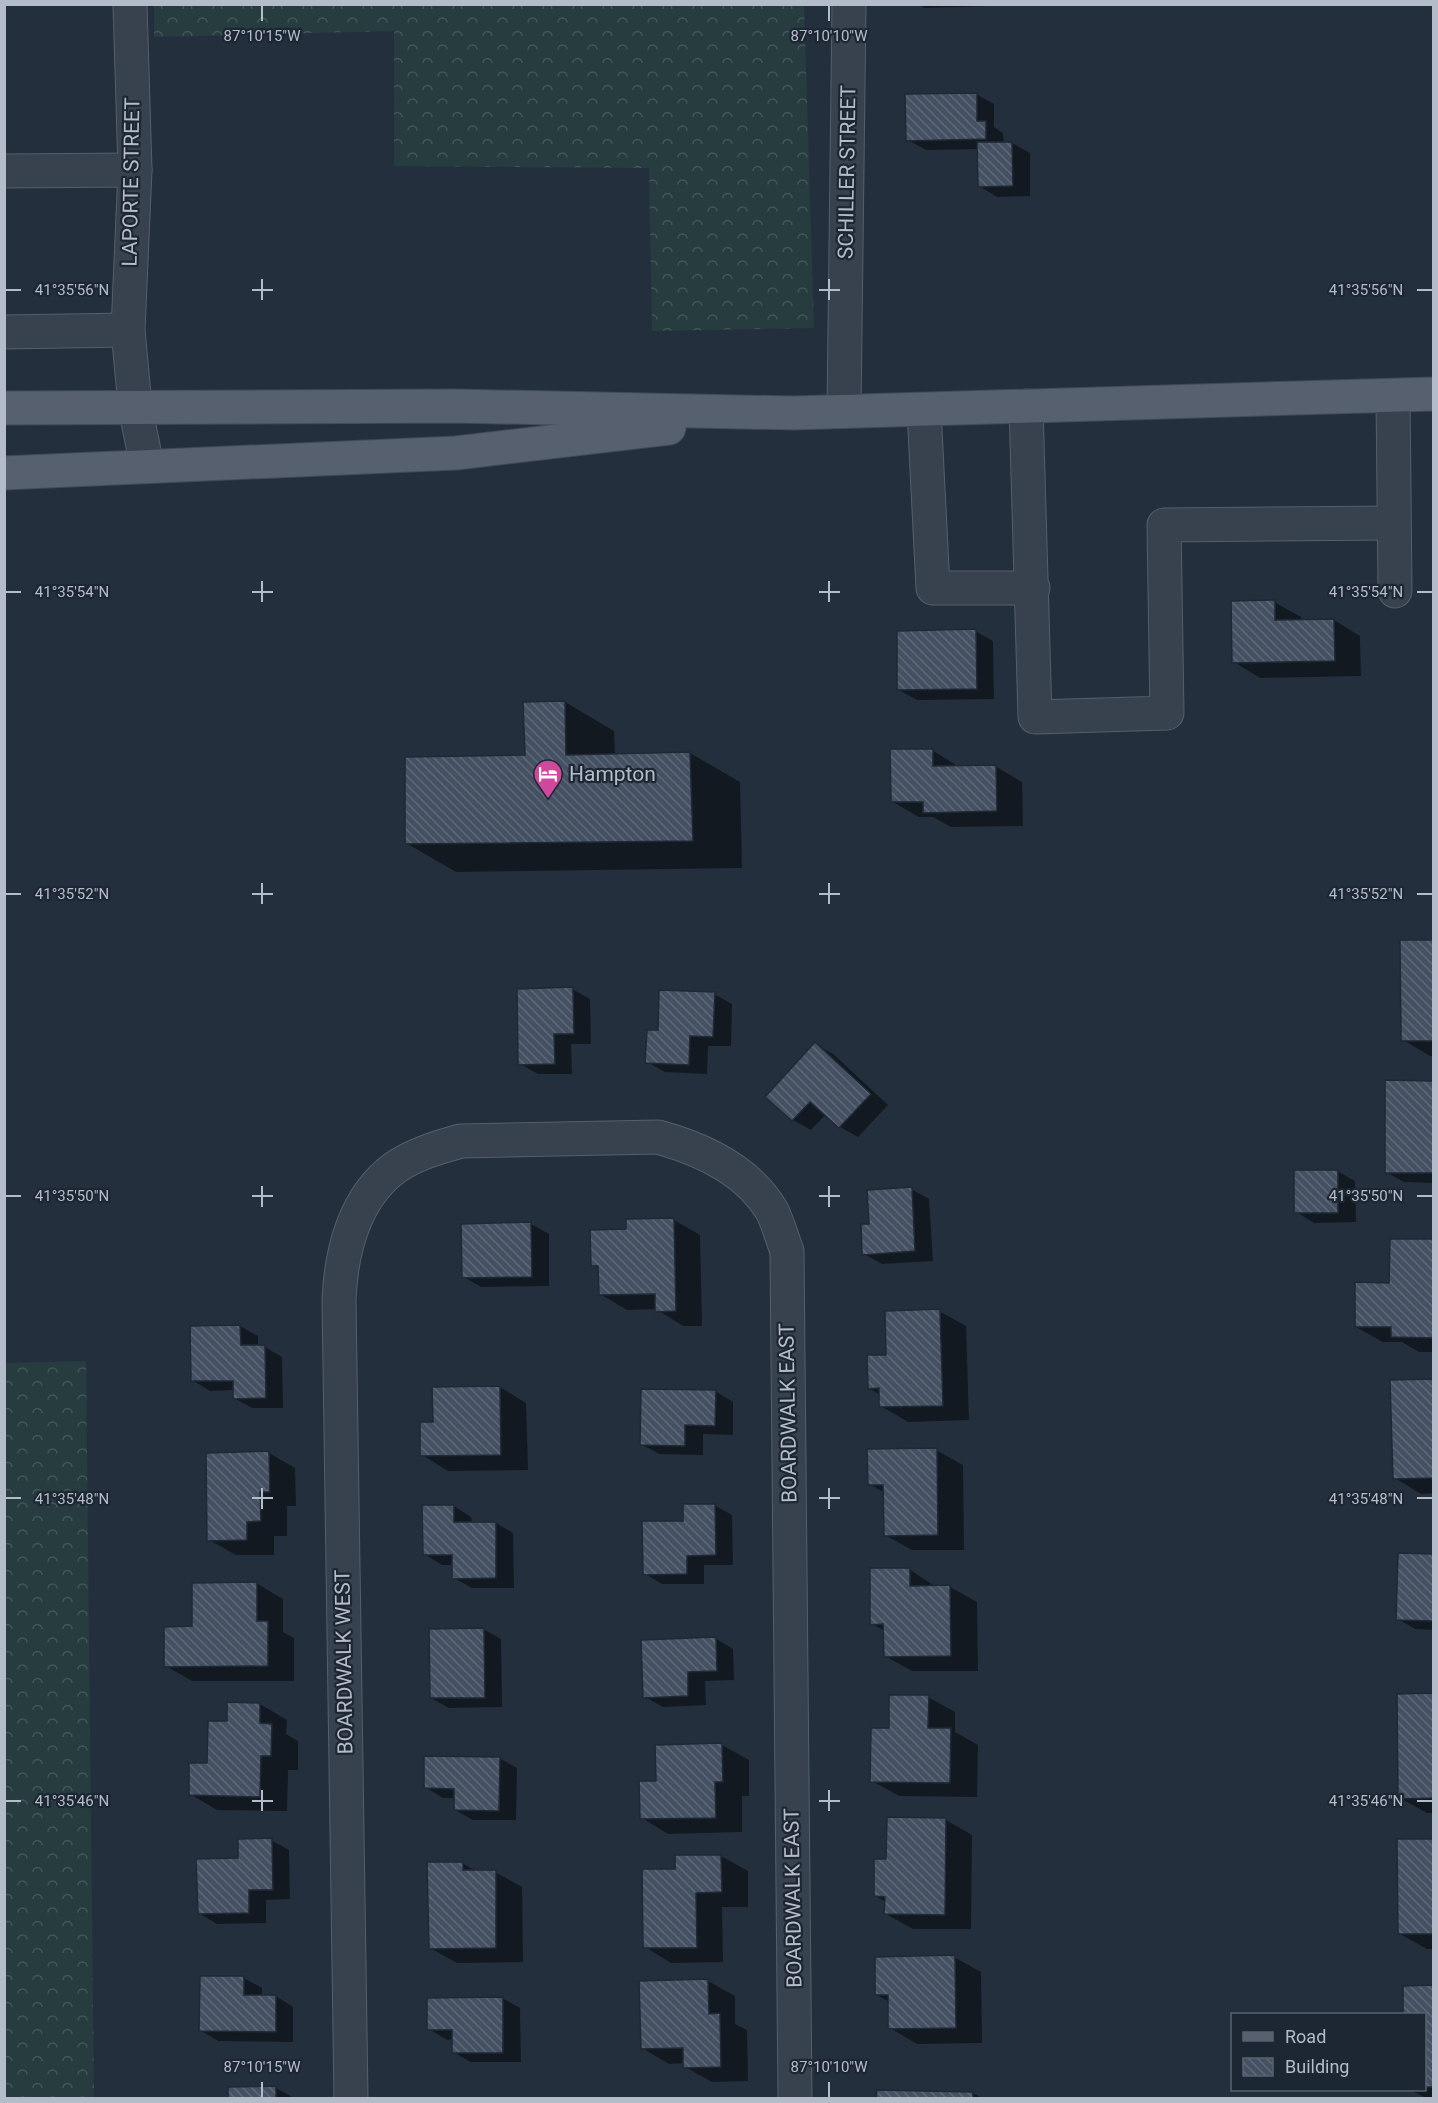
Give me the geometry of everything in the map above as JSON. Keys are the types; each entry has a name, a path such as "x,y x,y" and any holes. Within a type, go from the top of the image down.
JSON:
{"main road":[{"path":"4,408 454,406 793,413 1434,394"},
{"path":"4,473 456,453 793,413"}],"street":[{"name":"LAPORTE STREET","path":"130,4 135,170 128,330 135,406 147,466"},
{"name":"SCHILLER STREET","path":"844,411 849,4"},
{"path":"4,171 135,170"},
{"path":"4,332 128,330"},
{"path":"1393,396 1395,591"},
{"path":"1026,406 1035,717 1167,713 1164,525 1394,523"},
{"path":"924,410 933,588 1033,588"},
{"name":"BOARDWALK EAST","path":"351,1227 372,1192 396,1167 433,1149 461,1141 658,1137 687,1145 716,1157 748,1183 772,1211 787,1251 795,2098"},
{"name":"BOARDWALK WEST","path":"351,1227 340,1267 339,1300 351,2098"}],"green space":[{"path":"154,5 804,5 814,328 652,331 649,168 394,166 394,31 154,37"},
{"path":"86,1361 94,2098 5,2098 5,1363"}],"building":[{"path":"977,93 977,121 986,121 986,139 906,141 905,94"},
{"path":"977,142 1012,142 1013,186 978,187"},
{"path":"1275,600 1275,620 1334,619 1335,661 1232,663 1231,601"},
{"path":"976,629 977,689 897,690 897,631"},
{"name":"Hampton","path":"565,701 566,755 690,752 693,841 405,844 405,757 525,755 523,702"},
{"path":"890,749 933,749 933,766 996,765 997,811 923,813 923,802 891,802"},
{"path":"1400,940 1434,940 1434,1041 1401,1041"},
{"path":"573,987 574,1034 554,1034 555,1064 518,1065 517,989"},
{"path":"659,990 715,992 713,1037 690,1036 689,1065 645,1063 647,1030 658,1030"},
{"path":"815,1042 871,1094 839,1128 810,1102 792,1121 765,1097"},
{"path":"1385,1080 1434,1081 1434,1173 1385,1173"},
{"path":"1294,1170 1338,1170 1338,1213 1294,1213"},
{"path":"912,1187 915,1251 862,1255 861,1224 869,1224 867,1190"},
{"path":"674,1218 676,1311 655,1312 655,1294 599,1295 598,1266 591,1266 590,1230 626,1229 626,1219"},
{"path":"531,1222 532,1277 462,1278 461,1224"},
{"path":"1390,1239 1434,1239 1434,1338 1391,1337 1391,1327 1355,1327 1355,1282 1389,1283"},
{"path":"940,1309 943,1406 879,1407 879,1388 868,1389 867,1355 886,1355 885,1311"},
{"path":"240,1325 241,1345 265,1345 266,1398 233,1399 233,1381 191,1381 190,1326"},
{"path":"1434,1379 1434,1478 1393,1479 1390,1380"},
{"path":"500,1386 501,1455 420,1456 420,1422 433,1422 432,1387"},
{"path":"641,1389 716,1390 715,1426 685,1425 685,1446 640,1445"},
{"path":"937,1448 938,1535 884,1536 883,1485 868,1485 867,1449"},
{"path":"269,1451 270,1492 260,1492 261,1521 247,1522 247,1540 207,1541 206,1453"},
{"path":"683,1504 715,1504 716,1555 687,1556 687,1574 643,1575 642,1521 683,1521"},
{"path":"422,1505 454,1505 454,1522 496,1522 496,1578 452,1579 452,1555 423,1555"},
{"path":"1398,1553 1434,1554 1434,1621 1396,1620"},
{"path":"870,1568 910,1568 910,1586 950,1585 951,1656 884,1657 883,1624 870,1625"},
{"path":"257,1582 257,1621 268,1621 268,1666 164,1667 164,1627 192,1626 192,1583"},
{"path":"484,1628 485,1698 430,1698 429,1629"},
{"path":"716,1637 717,1671 688,1672 688,1696 643,1698 641,1640"},
{"path":"1434,1693 1434,1798 1398,1799 1397,1694"},
{"path":"889,1695 929,1695 928,1728 951,1728 950,1783 870,1782 871,1728 889,1728"},
{"path":"227,1702 260,1703 260,1723 272,1724 271,1756 261,1756 260,1797 189,1795 189,1763 207,1763 208,1721 227,1721"},
{"path":"722,1743 723,1782 715,1782 716,1818 640,1819 639,1781 656,1781 655,1745"},
{"path":"424,1756 500,1757 499,1811 454,1810 454,1789 424,1788"},
{"path":"887,1817 946,1818 945,1915 884,1914 885,1897 874,1896 874,1859 886,1859"},
{"path":"272,1838 273,1890 249,1890 249,1913 198,1914 196,1859 238,1858 238,1839"},
{"path":"1397,1839 1434,1839 1434,1934 1398,1934"},
{"path":"675,1855 721,1855 722,1892 696,1893 697,1948 643,1948 642,1869 675,1869"},
{"path":"427,1862 463,1862 463,1870 496,1870 496,1948 429,1949"},
{"path":"955,1955 956,2028 888,2029 888,1995 875,1995 875,1957"},
{"path":"200,1976 244,1976 244,1995 276,1995 276,2032 199,2031"},
{"path":"708,1979 709,2014 720,2013 721,2067 683,2068 683,2048 641,2049 639,1981"},
{"path":"1434,1985 1434,2087 1426,2087 1426,2013 1403,2013 1403,1986"},
{"path":"503,1997 503,2053 452,2053 452,2030 427,2030 427,1998"},
{"path":"276,2086 276,2098 228,2098 228,2087"},
{"path":"877,2090 973,2092 973,2098 876,2098"}],"place":[{"name":"Hampton","path":"548,800"}]}
